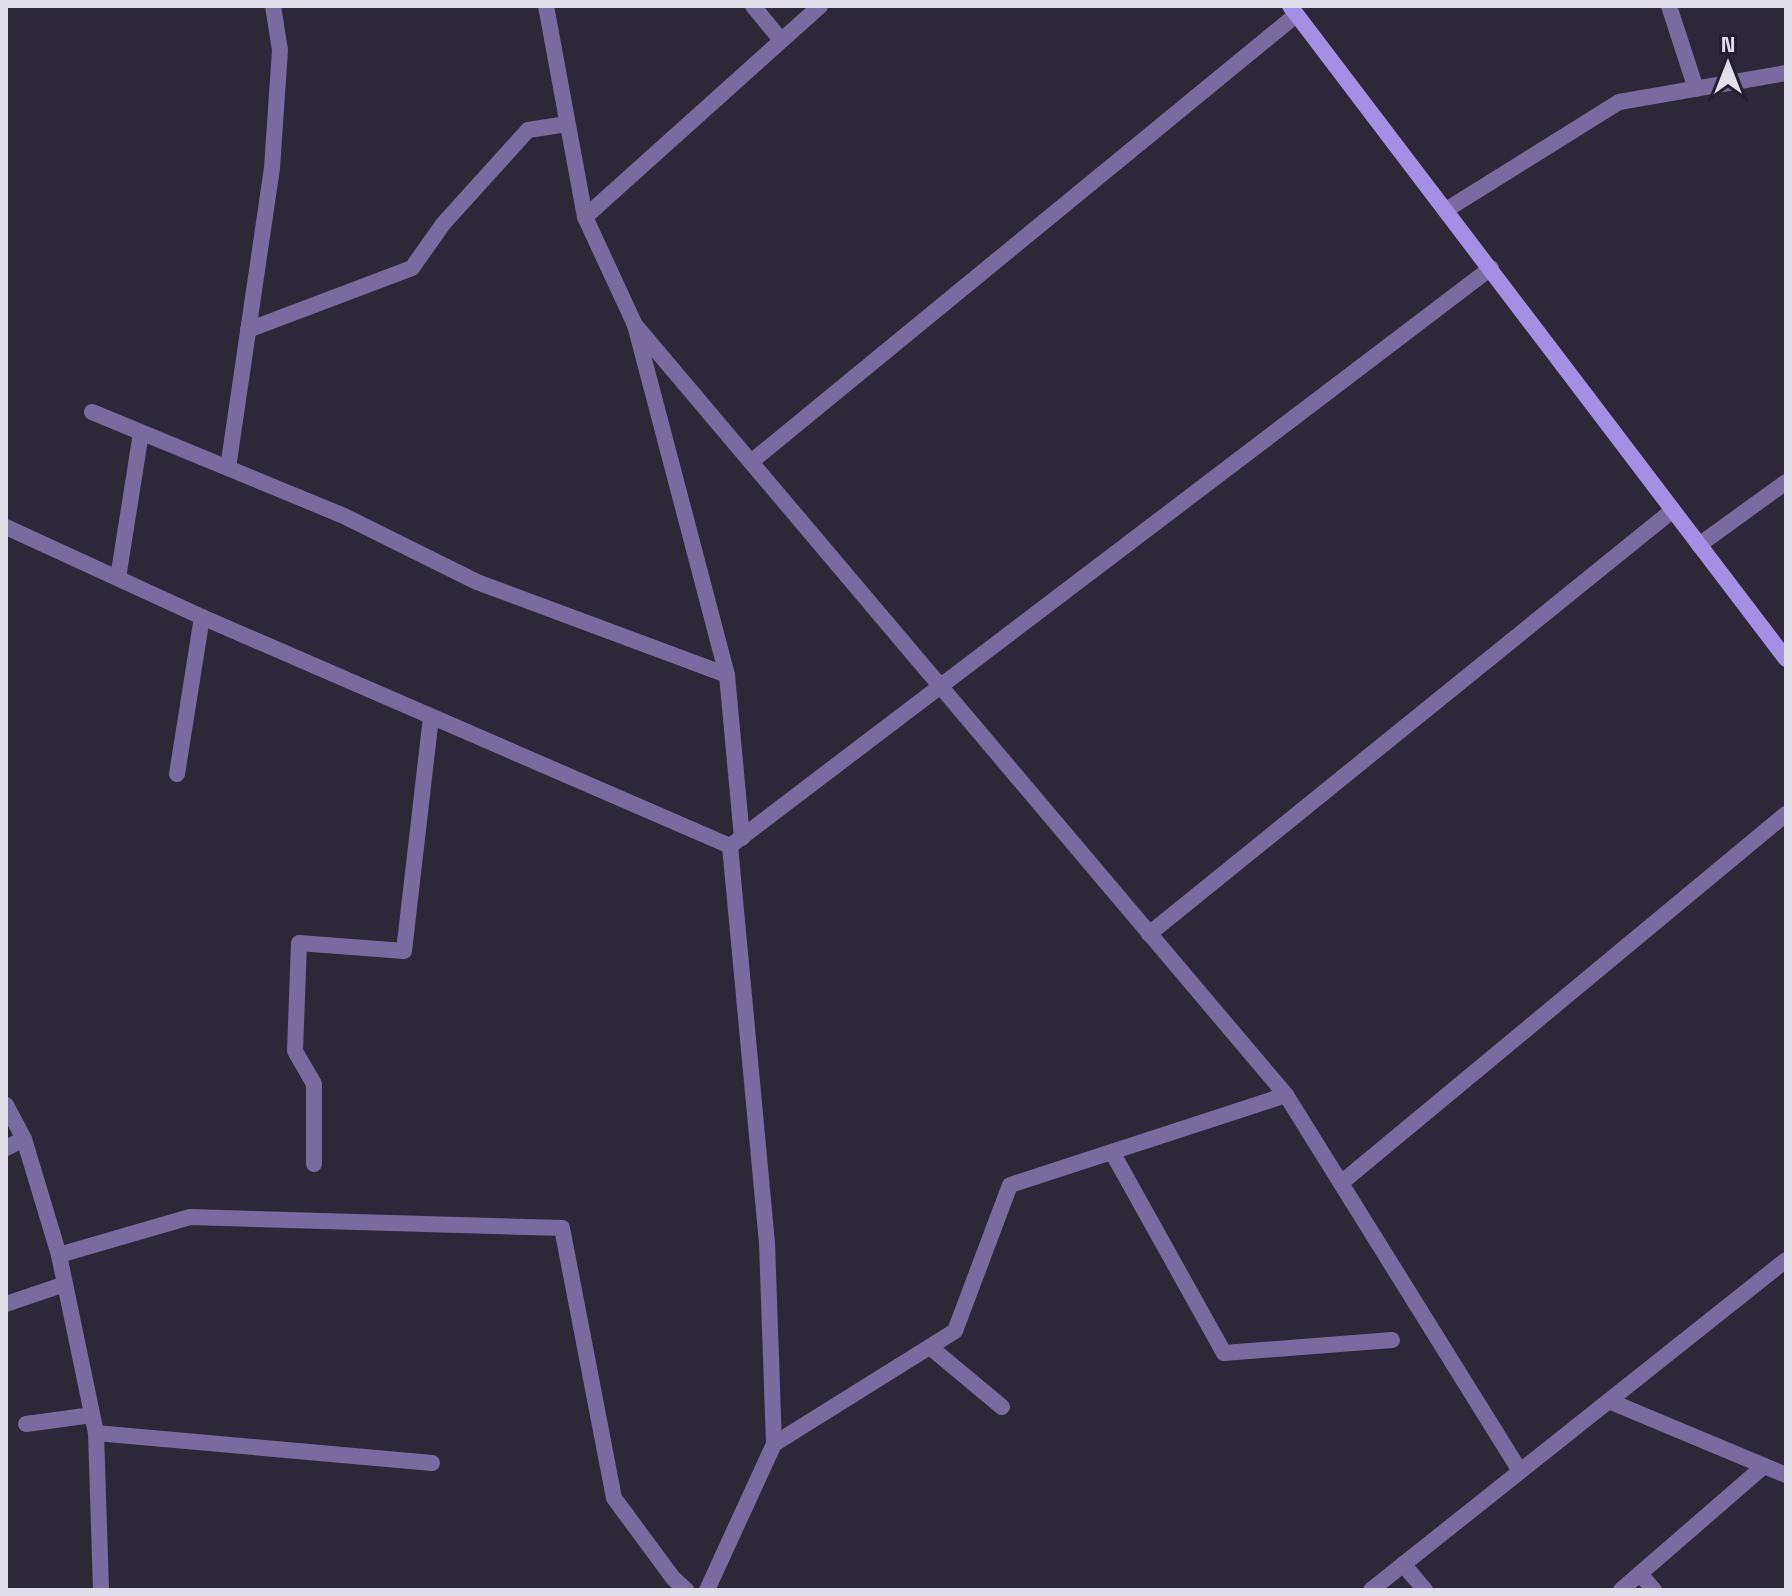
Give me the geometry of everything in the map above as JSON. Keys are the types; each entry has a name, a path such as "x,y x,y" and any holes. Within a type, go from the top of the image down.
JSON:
{"main road":[{"path":"1293,10 1786,659"}],"street":[{"path":"228,468 272,168 280,50 273,6"},
{"path":"546,6 585,217 635,325 727,675 736,842 767,1243 774,1444 707,1590"},
{"path":"753,6 781,40"},
{"path":"585,217 820,6"},
{"path":"1669,6 1696,89"},
{"path":"751,462 1293,10"},
{"path":"1446,210 1619,102 1786,73"},
{"path":"248,330 412,268 443,224 528,130 567,124"},
{"path":"736,842 1491,268"},
{"path":"635,325 1286,1095 1520,1471"},
{"path":"92,412 344,516 477,582 727,675"},
{"path":"118,578 141,433"},
{"path":"1699,545 1786,482"},
{"path":"1149,934 1673,510"},
{"path":"6,527 431,717 736,842"},
{"path":"177,774 202,617"},
{"path":"314,1164 314,1084 295,1051 299,943 404,951 431,717"},
{"path":"1341,1183 1786,814"},
{"path":"774,1444 955,1331 1010,1185 1286,1095"},
{"path":"6,1105 24,1139 59,1255 96,1433 101,1590"},
{"path":"6,1148 24,1139"},
{"path":"1112,1152 1224,1353 1392,1340"},
{"path":"59,1255 190,1217 562,1228 614,1498 673,1578 686,1590"},
{"path":"1371,1590 1786,1260"},
{"path":"6,1304 65,1284"},
{"path":"930,1347 1002,1407"},
{"path":"1609,1401 1786,1475"},
{"path":"26,1424 92,1415"},
{"path":"96,1433 432,1463"},
{"path":"1621,1590 1764,1466"},
{"path":"1403,1564 1425,1590"},
{"path":"1640,1574 1654,1590"}]}
